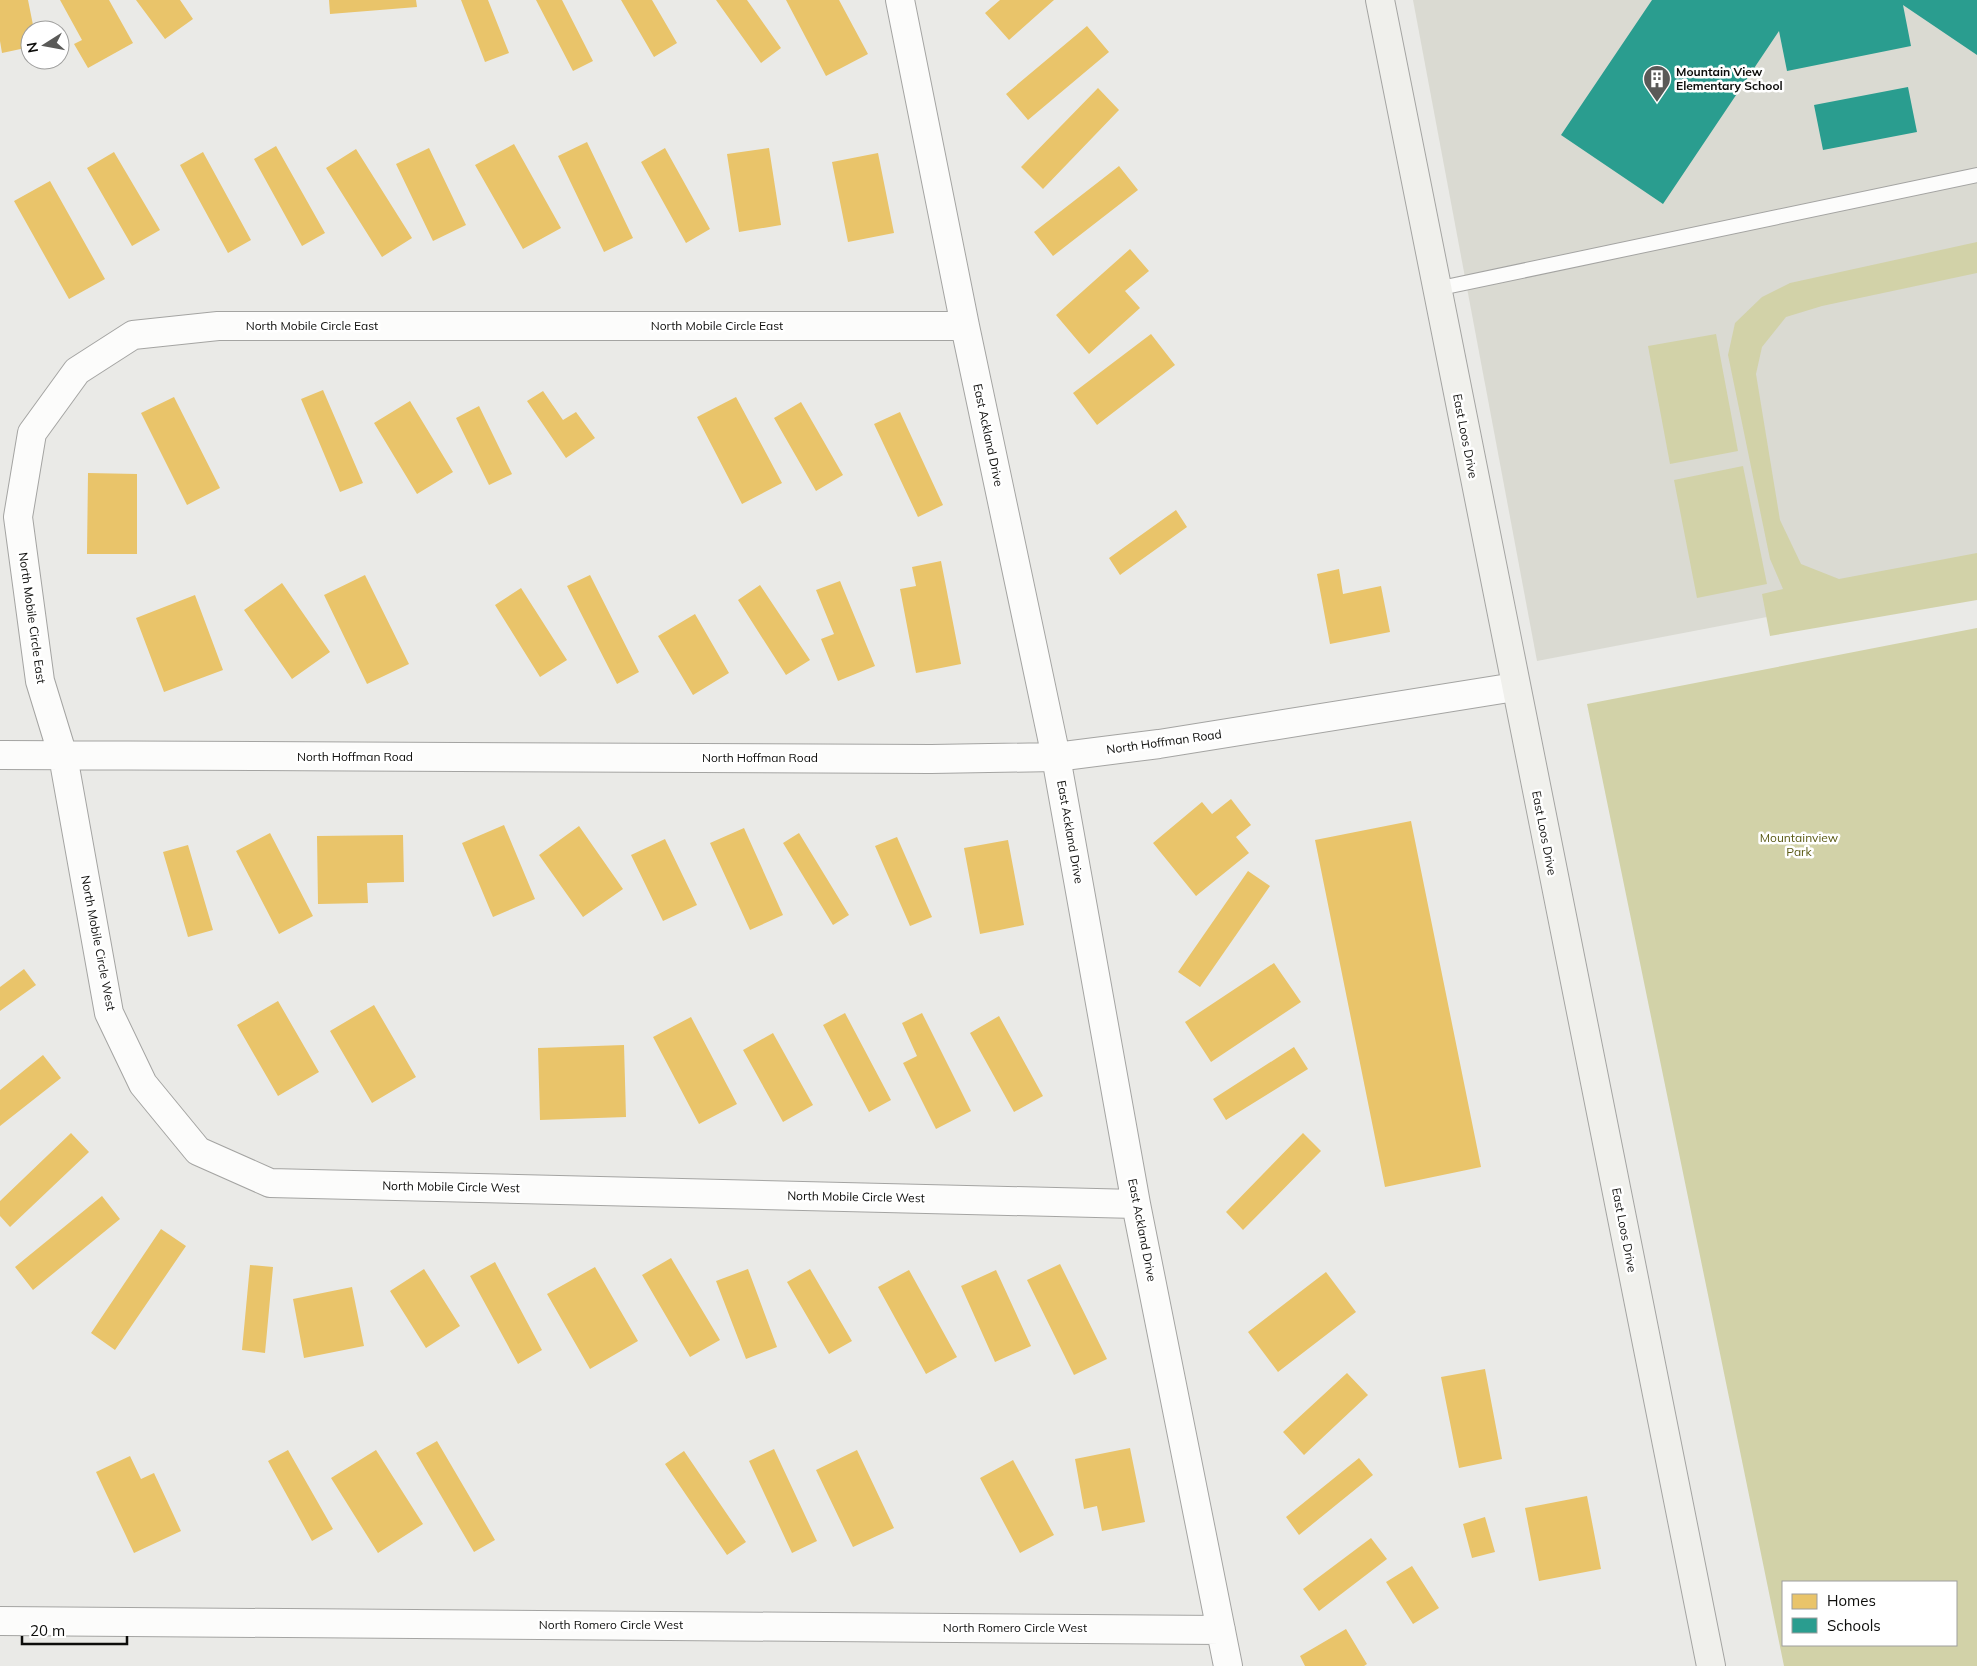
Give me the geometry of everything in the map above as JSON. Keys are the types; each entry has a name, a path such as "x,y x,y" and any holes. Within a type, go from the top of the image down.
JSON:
{"street":[{"name":"East Ackland Drive","path":"900,0 965,326 1056,756 1136,1204 1228,1666"},
{"name":"East Loos Drive","path":"1380,0 1711,1666"},
{"name":"North Mobile Circle East","path":"63,756 40,681 18,517 32,432 77,372 133,334 218,326 965,326"},
{"name":"North Hoffman Road","path":"0,755 921,759 1056,756 1159,744 1515,687"},
{"name":"North Mobile Circle West","path":"63,756 110,1012 143,1084 198,1150 270,1183 1136,1204"},
{"name":"North Romero Circle West","path":"0,1621 1221,1630"}],"lane":[{"path":"1436,289 1977,175"}],"shaded area":[{"path":"1413,0 1977,0 1977,577 1537,661"}],"green space":[{"path":"1977,242 1977,273 1822,306 1786,317 1762,347 1756,374 1780,520 1801,564 1839,579 1977,553 1977,600 1770,636 1762,594 1783,589 1770,559 1728,355 1735,323 1762,297 1790,283"},
{"path":"1716,334 1738,451 1670,464 1648,346"},
{"path":"1743,466 1767,584 1697,598 1674,480"},
{"name":"Mountainview Park","path":"1977,628 1977,1666 1784,1666 1587,704"}],"building: Homes":[{"path":"0,0 28,0 32,20 20,20 20,49 2,53 0,41"},
{"path":"60,0 109,0 133,43 88,68 74,44 82,40"},
{"path":"136,0 180,0 193,19 165,39"},
{"path":"329,0 416,0 417,7 330,14"},
{"path":"461,0 488,0 509,53 485,62"},
{"path":"536,0 562,0 593,61 573,71"},
{"path":"621,0 652,0 677,43 654,57"},
{"path":"716,0 747,0 781,48 761,63"},
{"path":"786,0 839,0 868,54 826,76"},
{"path":"1000,0 1054,0 1009,40 985,13"},
{"path":"1087,26 1109,52 1028,120 1006,94"},
{"path":"1098,88 1119,110 1043,189 1021,167"},
{"path":"587,142 633,238 604,252 558,156"},
{"path":"514,144 561,228 523,249 475,165"},
{"path":"276,146 325,233 302,246 254,159"},
{"path":"429,148 466,225 433,241 396,164"},
{"path":"665,148 710,229 686,243 641,162"},
{"path":"769,148 781,225 739,232 727,154"},
{"path":"356,149 412,238 382,257 326,168"},
{"path":"114,152 160,230 132,246 87,168"},
{"path":"203,152 251,240 228,253 180,165"},
{"path":"878,153 894,233 848,242 832,162"},
{"path":"1119,166 1138,190 1053,256 1034,232"},
{"path":"50,181 105,279 69,299 14,201"},
{"path":"1130,249 1149,271 1125,291 1140,308 1089,354 1056,315"},
{"path":"1151,334 1175,365 1097,425 1073,393"},
{"path":"323,390 363,483 340,492 301,399"},
{"path":"543,391 563,420 576,412 595,438 566,458 527,401"},
{"path":"174,397 220,488 187,505 141,413"},
{"path":"736,397 782,483 742,504 697,417"},
{"path":"410,401 453,472 417,494 374,423"},
{"path":"801,402 843,475 816,491 774,418"},
{"path":"479,406 512,474 489,485 456,418"},
{"path":"900,412 943,505 918,517 874,424"},
{"path":"88,473 137,474 137,554 87,554"},
{"path":"1176,510 1187,527 1120,575 1109,558"},
{"path":"941,561 961,664 916,673 900,589 916,586 912,567"},
{"path":"1339,569 1343,594 1381,586 1390,632 1330,644 1317,574"},
{"path":"365,575 409,664 367,684 324,595"},
{"path":"590,575 639,672 617,684 567,586"},
{"path":"840,581 875,666 838,681 821,639 834,634 816,590"},
{"path":"282,583 330,652 292,679 244,610"},
{"path":"760,585 810,660 786,675 738,600"},
{"path":"521,588 567,660 540,677 495,605"},
{"path":"195,595 223,670 164,692 136,618"},
{"path":"695,614 729,673 693,695 658,636"},
{"path":"1231,799 1251,825 1236,837 1249,853 1196,896 1153,843 1202,802 1212,814"},
{"path":"1411,821 1481,1167 1385,1187 1315,840"},
{"path":"504,825 535,899 493,917 462,843"},
{"path":"579,826 623,889 583,917 539,855"},
{"path":"744,828 783,915 750,930 710,843"},
{"path":"270,833 313,916 279,934 236,851"},
{"path":"799,833 849,915 833,925 783,843"},
{"path":"403,835 404,882 367,883 368,903 318,904 317,836"},
{"path":"897,837 932,917 910,926 875,846"},
{"path":"665,839 697,905 663,921 631,855"},
{"path":"1008,840 1024,925 980,934 964,848"},
{"path":"188,845 213,930 188,937 163,852"},
{"path":"1248,871 1270,886 1200,987 1178,972"},
{"path":"1274,963 1301,1002 1211,1062 1185,1022"},
{"path":"24,969 36,985 0,1011 0,987"},
{"path":"278,1001 319,1072 278,1096 237,1025"},
{"path":"374,1005 416,1077 372,1103 330,1031"},
{"path":"845,1013 891,1100 869,1112 823,1025"},
{"path":"922,1013 971,1111 936,1129 903,1063 917,1056 902,1023"},
{"path":"999,1016 1043,1096 1014,1112 970,1033"},
{"path":"691,1017 737,1104 699,1124 653,1037"},
{"path":"773,1033 813,1105 783,1122 743,1050"},
{"path":"624,1045 626,1117 540,1120 538,1048"},
{"path":"1294,1047 1308,1069 1226,1120 1213,1099"},
{"path":"43,1055 61,1078 0,1126 0,1090"},
{"path":"71,1133 89,1152 10,1227 0,1216 0,1201"},
{"path":"1303,1133 1321,1151 1243,1230 1226,1212"},
{"path":"102,1196 120,1219 33,1290 15,1267"},
{"path":"161,1229 186,1246 115,1350 91,1333"},
{"path":"671,1258 720,1340 690,1357 642,1275"},
{"path":"495,1262 542,1350 518,1364 470,1276"},
{"path":"1060,1264 1107,1359 1074,1375 1027,1280"},
{"path":"250,1265 273,1267 265,1353 242,1350"},
{"path":"595,1267 638,1341 590,1369 547,1294"},
{"path":"424,1269 460,1326 426,1348 390,1291"},
{"path":"748,1269 777,1347 746,1359 716,1281"},
{"path":"810,1269 852,1341 829,1354 787,1282"},
{"path":"909,1270 957,1357 926,1374 878,1287"},
{"path":"996,1270 1031,1346 995,1362 961,1286"},
{"path":"1326,1272 1356,1312 1278,1372 1248,1332"},
{"path":"352,1287 364,1346 304,1358 293,1299"},
{"path":"1485,1369 1502,1459 1459,1468 1441,1377"},
{"path":"1347,1373 1368,1395 1304,1455 1283,1432"},
{"path":"437,1441 495,1540 474,1552 416,1453"},
{"path":"1130,1448 1145,1522 1102,1531 1097,1506 1084,1509 1075,1459"},
{"path":"774,1449 817,1541 792,1553 749,1461"},
{"path":"288,1450 333,1529 312,1541 268,1461"},
{"path":"376,1450 423,1524 378,1553 331,1478"},
{"path":"857,1450 894,1528 853,1547 816,1470"},
{"path":"684,1451 746,1542 727,1555 665,1464"},
{"path":"130,1456 141,1479 154,1473 181,1531 134,1553 96,1472"},
{"path":"1359,1458 1373,1475 1299,1535 1286,1517"},
{"path":"1013,1460 1054,1535 1020,1553 980,1478"},
{"path":"1587,1496 1601,1569 1539,1581 1525,1508"},
{"path":"1485,1517 1495,1552 1472,1558 1463,1524"},
{"path":"1371,1538 1387,1559 1319,1611 1303,1589"},
{"path":"1412,1566 1439,1608 1413,1624 1386,1582"},
{"path":"1346,1629 1367,1664 1364,1666 1305,1666 1300,1656"}],"building: Schools":[{"name":"Mountain View Elementary School","path":"1652,0 1977,0 1977,55 1903,5 1911,46 1787,71 1779,31 1663,204 1561,135"},
{"path":"1908,87 1917,132 1823,150 1814,105"}],"place":[{"name":"Mountain View Elementary School","path":"1657,103"}]}
